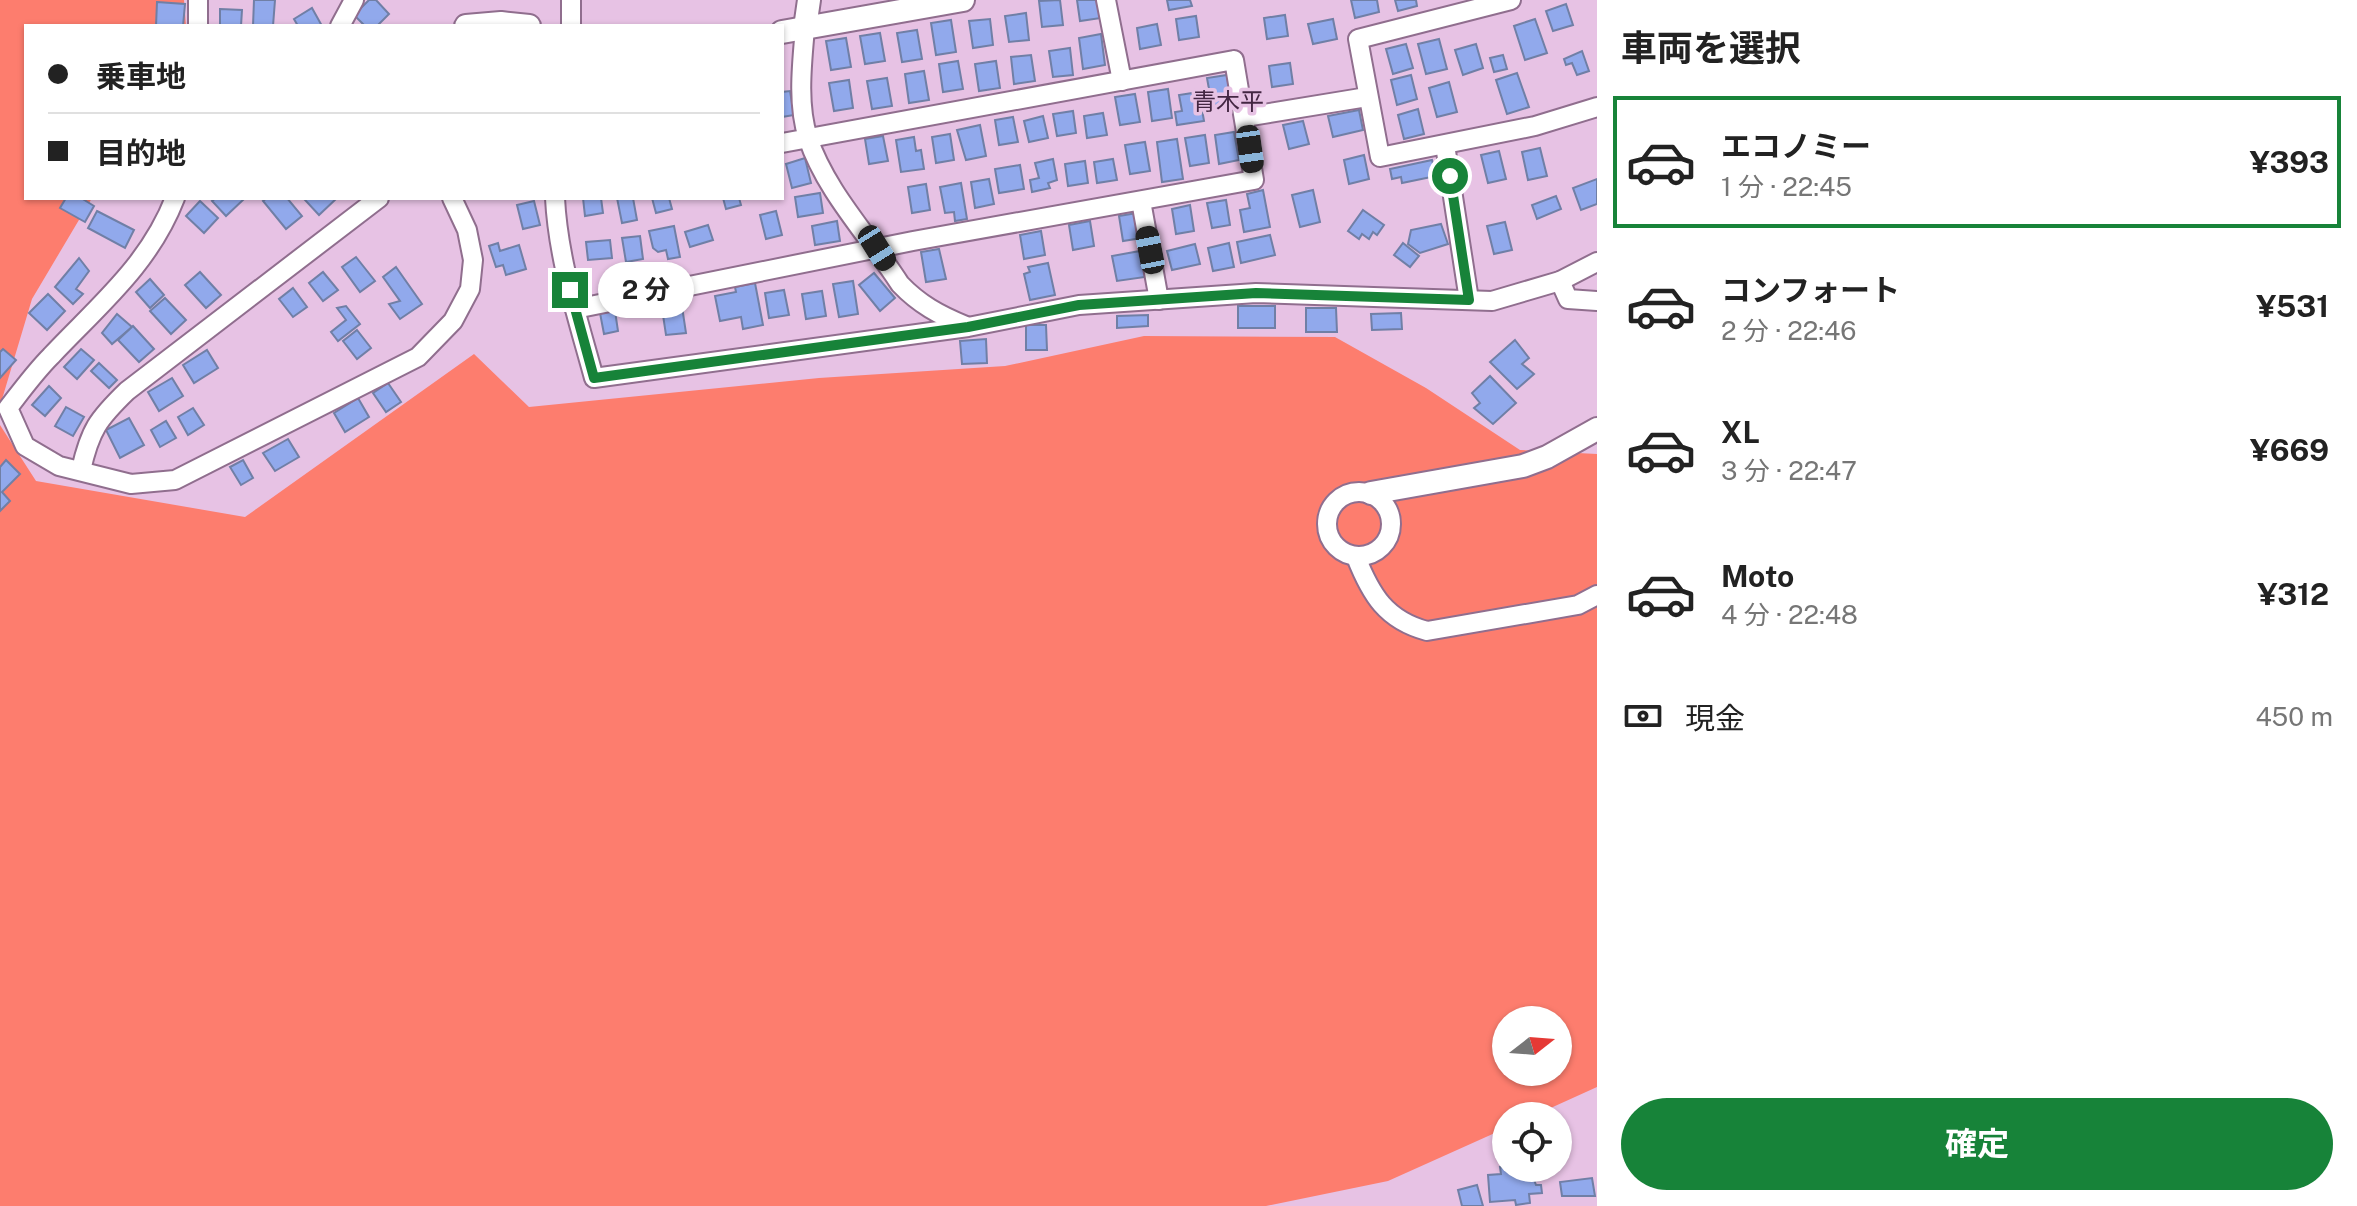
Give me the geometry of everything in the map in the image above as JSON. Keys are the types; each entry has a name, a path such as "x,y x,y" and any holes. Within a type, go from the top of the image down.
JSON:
{"street":[{"path":"198,0 198,24"},
{"path":"341,24 354,0"},
{"path":"571,0 571,24"},
{"path":"809,0 801,77 808,137 820,166 900,284 937,315 968,327"},
{"path":"784,32 963,0"},
{"path":"1106,0 1122,81"},
{"path":"1511,0 1475,4 1358,39 1380,157 1535,126 1597,107"},
{"path":"489,24 510,24"},
{"path":"575,309 877,248 1254,180 1234,60 784,143"},
{"path":"1245,117 1367,97"},
{"path":"1445,145 1469,300"},
{"path":"174,200 166,221 139,266 49,357 8,408 25,446 59,466 131,484 175,480 418,357 453,321 470,289 473,260 467,230 453,200"},
{"path":"81,470 88,437 104,413 127,391 376,200"},
{"path":"555,200 557,227 594,378 968,327 1079,305 1256,293 1492,301 1560,281 1597,262"},
{"path":"1141,201 1159,300"},
{"path":"1560,281 1568,299 1597,301"},
{"path":"1371,493 1389,513 1392,522 1388,540 1374,553 1356,557 1339,550 1328,535 1326,517 1336,500 1352,492 1371,493 1523,466 1547,457 1597,429"},
{"path":"1356,557 1365,581 1385,610 1404,625 1427,631 1578,605 1597,595"}],"shaded area":[{"path":"0,0 184,0 186,24 24,24 24,200 91,200 32,299 0,406"},
{"path":"1144,336 1335,337 1426,388 1520,450 1597,454 1597,1087 1564,1102 1492,1102 1492,1134 1388,1181 1266,1206 0,1206 0,425 36,481 245,517 474,354 529,407 819,378 1005,366"}],"building":[{"path":"254,0 275,0 273,24 253,24"},
{"path":"369,0 376,0 389,14 379,24 363,24 354,15"},
{"path":"1060,0 1063,25 1042,27 1039,1"},
{"path":"1077,0 1098,0 1101,18 1080,21"},
{"path":"1167,0 1190,0 1192,6 1169,10"},
{"path":"1351,0 1377,0 1379,12 1355,18"},
{"path":"1395,0 1416,0 1417,6 1398,11"},
{"path":"157,2 185,4 183,24 156,24"},
{"path":"1566,4 1573,25 1553,31 1546,11"},
{"path":"312,8 321,24 297,24 294,19"},
{"path":"220,9 242,10 241,24 220,24"},
{"path":"1026,13 1029,40 1009,42 1005,16"},
{"path":"1285,15 1288,36 1267,39 1264,18"},
{"path":"1196,16 1199,37 1179,40 1176,19"},
{"path":"990,19 993,45 973,48 969,21"},
{"path":"1333,19 1337,39 1313,44 1308,24"},
{"path":"1535,19 1547,53 1525,60 1514,26"},
{"path":"951,20 956,52 936,55 931,23"},
{"path":"1157,24 1161,45 1140,49 1137,28"},
{"path":"917,30 922,59 902,62 897,33"},
{"path":"880,33 885,61 865,64 860,36"},
{"path":"1101,34 1105,65 1083,69 1079,38"},
{"path":"846,38 851,67 831,70 826,41"},
{"path":"1439,39 1447,69 1426,74 1418,44"},
{"path":"1406,44 1413,68 1393,74 1386,49"},
{"path":"1476,44 1483,68 1463,75 1455,50"},
{"path":"1070,48 1073,75 1053,77 1049,51"},
{"path":"1582,51 1589,71 1577,75 1572,63 1566,65 1564,59"},
{"path":"1031,55 1035,81 1014,84 1011,57"},
{"path":"1503,55 1507,69 1494,72 1490,58"},
{"path":"958,61 963,89 943,92 939,64"},
{"path":"996,61 1000,88 979,91 975,64"},
{"path":"1290,63 1293,84 1272,87 1269,66"},
{"path":"924,71 929,100 909,103 905,74"},
{"path":"1517,73 1529,107 1507,114 1496,80"},
{"path":"1227,75 1231,103 1212,106 1207,78"},
{"path":"1411,75 1417,99 1397,105 1391,80"},
{"path":"887,78 892,106 872,109 867,81"},
{"path":"849,80 853,108 834,111 829,83"},
{"path":"1449,82 1457,112 1437,117 1429,88"},
{"path":"1168,89 1172,118 1152,121 1148,92"},
{"path":"790,91 794,115 784,117 784,92"},
{"path":"1199,92 1204,121 1177,125 1175,112 1182,111 1179,95"},
{"path":"1135,94 1140,122 1120,125 1115,97"},
{"path":"1418,109 1424,134 1404,139 1398,115"},
{"path":"1359,110 1363,130 1333,137 1328,116"},
{"path":"1073,111 1076,133 1057,136 1053,114"},
{"path":"1103,113 1107,135 1087,138 1084,116"},
{"path":"1043,116 1048,138 1029,142 1024,121"},
{"path":"1013,117 1018,142 999,145 995,120"},
{"path":"1303,121 1309,144 1289,149 1283,125"},
{"path":"980,125 986,156 966,160 957,130"},
{"path":"1234,132 1239,160 1219,164 1215,135"},
{"path":"950,134 954,160 936,163 932,137"},
{"path":"1205,135 1209,163 1190,166 1185,138"},
{"path":"883,136 888,161 869,164 865,139"},
{"path":"914,137 916,151 921,150 924,169 901,172 896,140"},
{"path":"1177,139 1183,179 1162,182 1157,142"},
{"path":"1145,142 1150,171 1130,174 1125,145"},
{"path":"1540,148 1547,176 1528,180 1522,152"},
{"path":"1499,151 1506,179 1488,183 1481,155"},
{"path":"1364,155 1369,179 1349,184 1344,160"},
{"path":"805,158 811,183 792,188 786,164"},
{"path":"1053,159 1057,180 1048,183 1050,188 1032,192 1030,180 1039,178 1035,163"},
{"path":"1113,159 1117,180 1097,183 1094,162"},
{"path":"1432,160 1436,176 1402,183 1401,177 1392,179 1390,169"},
{"path":"1085,161 1088,183 1068,186 1065,164"},
{"path":"1020,165 1024,189 999,193 995,169"},
{"path":"989,179 994,204 975,208 971,182"},
{"path":"1597,179 1597,204 1581,210 1573,188"},
{"path":"961,183 967,219 955,221 954,212 945,213 940,187"},
{"path":"926,184 930,210 912,213 908,187"},
{"path":"1263,190 1270,227 1244,232 1240,210 1250,208 1247,194"},
{"path":"1313,190 1320,222 1300,227 1292,195"},
{"path":"820,193 823,213 798,217 795,197"},
{"path":"1556,196 1561,209 1537,219 1532,205"},
{"path":"65,200 84,200 94,206 85,222 60,208"},
{"path":"213,200 243,200 226,216"},
{"path":"289,200 302,216 286,229 263,201"},
{"path":"305,200 335,200 319,215"},
{"path":"583,200 601,200 603,213 585,216"},
{"path":"617,200 633,200 637,220 622,223"},
{"path":"653,200 670,200 672,209 656,213"},
{"path":"724,200 740,200 741,205 726,209"},
{"path":"1226,200 1230,225 1212,228 1207,203"},
{"path":"200,201 218,218 204,233 186,216"},
{"path":"534,201 540,225 523,229 517,205"},
{"path":"1190,205 1194,231 1176,234 1172,209"},
{"path":"1363,210 1384,225 1377,235 1373,232 1369,239 1362,234 1359,239 1348,231"},
{"path":"97,211 134,230 125,248 88,228"},
{"path":"776,211 782,235 766,239 760,215"},
{"path":"1137,213 1142,238 1123,241 1119,216"},
{"path":"837,221 840,241 815,245 812,226"},
{"path":"1090,221 1094,246 1073,250 1069,225"},
{"path":"1505,222 1512,250 1494,254 1487,226"},
{"path":"1441,224 1448,244 1420,253 1408,244 1411,230"},
{"path":"708,225 713,240 690,247 685,232"},
{"path":"674,226 680,257 668,259 666,250 658,252 653,248 649,231"},
{"path":"1041,231 1045,255 1024,259 1020,235"},
{"path":"1270,235 1275,255 1241,263 1237,242"},
{"path":"640,236 643,259 626,262 622,238"},
{"path":"610,240 612,258 588,260 586,242"},
{"path":"498,243 500,251 519,245 526,269 506,275 503,265 496,267 489,246"},
{"path":"1229,243 1234,267 1213,271 1208,248"},
{"path":"1403,243 1419,256 1410,267 1394,255"},
{"path":"1195,244 1200,264 1172,270 1167,251"},
{"path":"939,249 946,279 926,282 921,252"},
{"path":"1140,251 1145,277 1117,281 1112,256"},
{"path":"356,257 375,281 360,292 342,267"},
{"path":"79,258 89,271 76,289 83,294 73,304 55,287"},
{"path":"1048,263 1055,295 1030,300 1024,274 1030,272 1028,267"},
{"path":"396,267 422,304 400,319 389,304 400,301 383,277"},
{"path":"200,272 221,295 206,308 185,285"},
{"path":"323,272 338,290 323,301 309,283"},
{"path":"874,273 895,298 880,311 859,285"},
{"path":"150,279 164,295 150,308 136,292"},
{"path":"853,281 858,314 839,317 833,284"},
{"path":"755,283 763,325 743,329 741,317 720,321 715,296 736,292 735,287"},
{"path":"293,288 307,307 293,317 279,299"},
{"path":"784,290 789,315 769,318 765,293"},
{"path":"822,291 826,316 806,319 802,294"},
{"path":"48,294 65,311 47,330 29,313"},
{"path":"165,298 186,320 171,334 150,311"},
{"path":"681,300 686,333 666,335 661,302"},
{"path":"346,306 360,324 338,341 331,332 346,320 337,308"},
{"path":"1238,306 1275,306 1275,328 1238,328"},
{"path":"1306,308 1336,308 1337,332 1306,332"},
{"path":"615,311 618,331 604,334 600,313"},
{"path":"1401,313 1402,329 1372,330 1371,314"},
{"path":"117,314 132,327 112,344 102,333"},
{"path":"1148,315 1148,326 1117,328 1117,316"},
{"path":"1026,325 1046,325 1047,350 1026,350"},
{"path":"133,326 154,349 139,362 118,340"},
{"path":"357,330 371,348 357,359 343,341"},
{"path":"986,339 987,363 962,364 960,341"},
{"path":"1515,340 1529,358 1522,364 1534,374 1517,389 1490,362"},
{"path":"3,349 16,360 0,378 0,352"},
{"path":"81,349 94,360 77,379 64,367"},
{"path":"207,350 218,368 194,383 183,365"},
{"path":"99,363 117,380 109,388 91,371"},
{"path":"1490,376 1516,403 1493,424 1474,408 1480,403 1472,393"},
{"path":"172,378 183,396 159,411 148,392"},
{"path":"388,383 401,402 386,412 373,393"},
{"path":"49,386 61,398 45,416 32,405"},
{"path":"358,398 369,417 345,432 334,413"},
{"path":"66,407 84,417 73,436 55,426"},
{"path":"193,408 204,425 188,435 178,417"},
{"path":"129,418 144,445 120,458 106,430"},
{"path":"166,421 176,438 160,447 151,430"},
{"path":"288,439 299,457 275,471 263,453"},
{"path":"6,460 20,474 2,492 10,501 0,511 0,467"},
{"path":"243,460 253,478 241,485 230,467"},
{"path":"1488,1175 1492,1175 1492,1182 1535,1182 1541,1185 1542,1193 1529,1194 1530,1203 1516,1205 1515,1200 1490,1202"},
{"path":"1592,1178 1595,1196 1562,1196 1560,1182"},
{"path":"1477,1185 1483,1206 1462,1206 1458,1190"}],"district":[{"name":"青木平","path":"1228,102"}],"route":[{"path":"570,290 594,378 968,327 1079,305 1256,293 1469,300 1450,176"}]}
